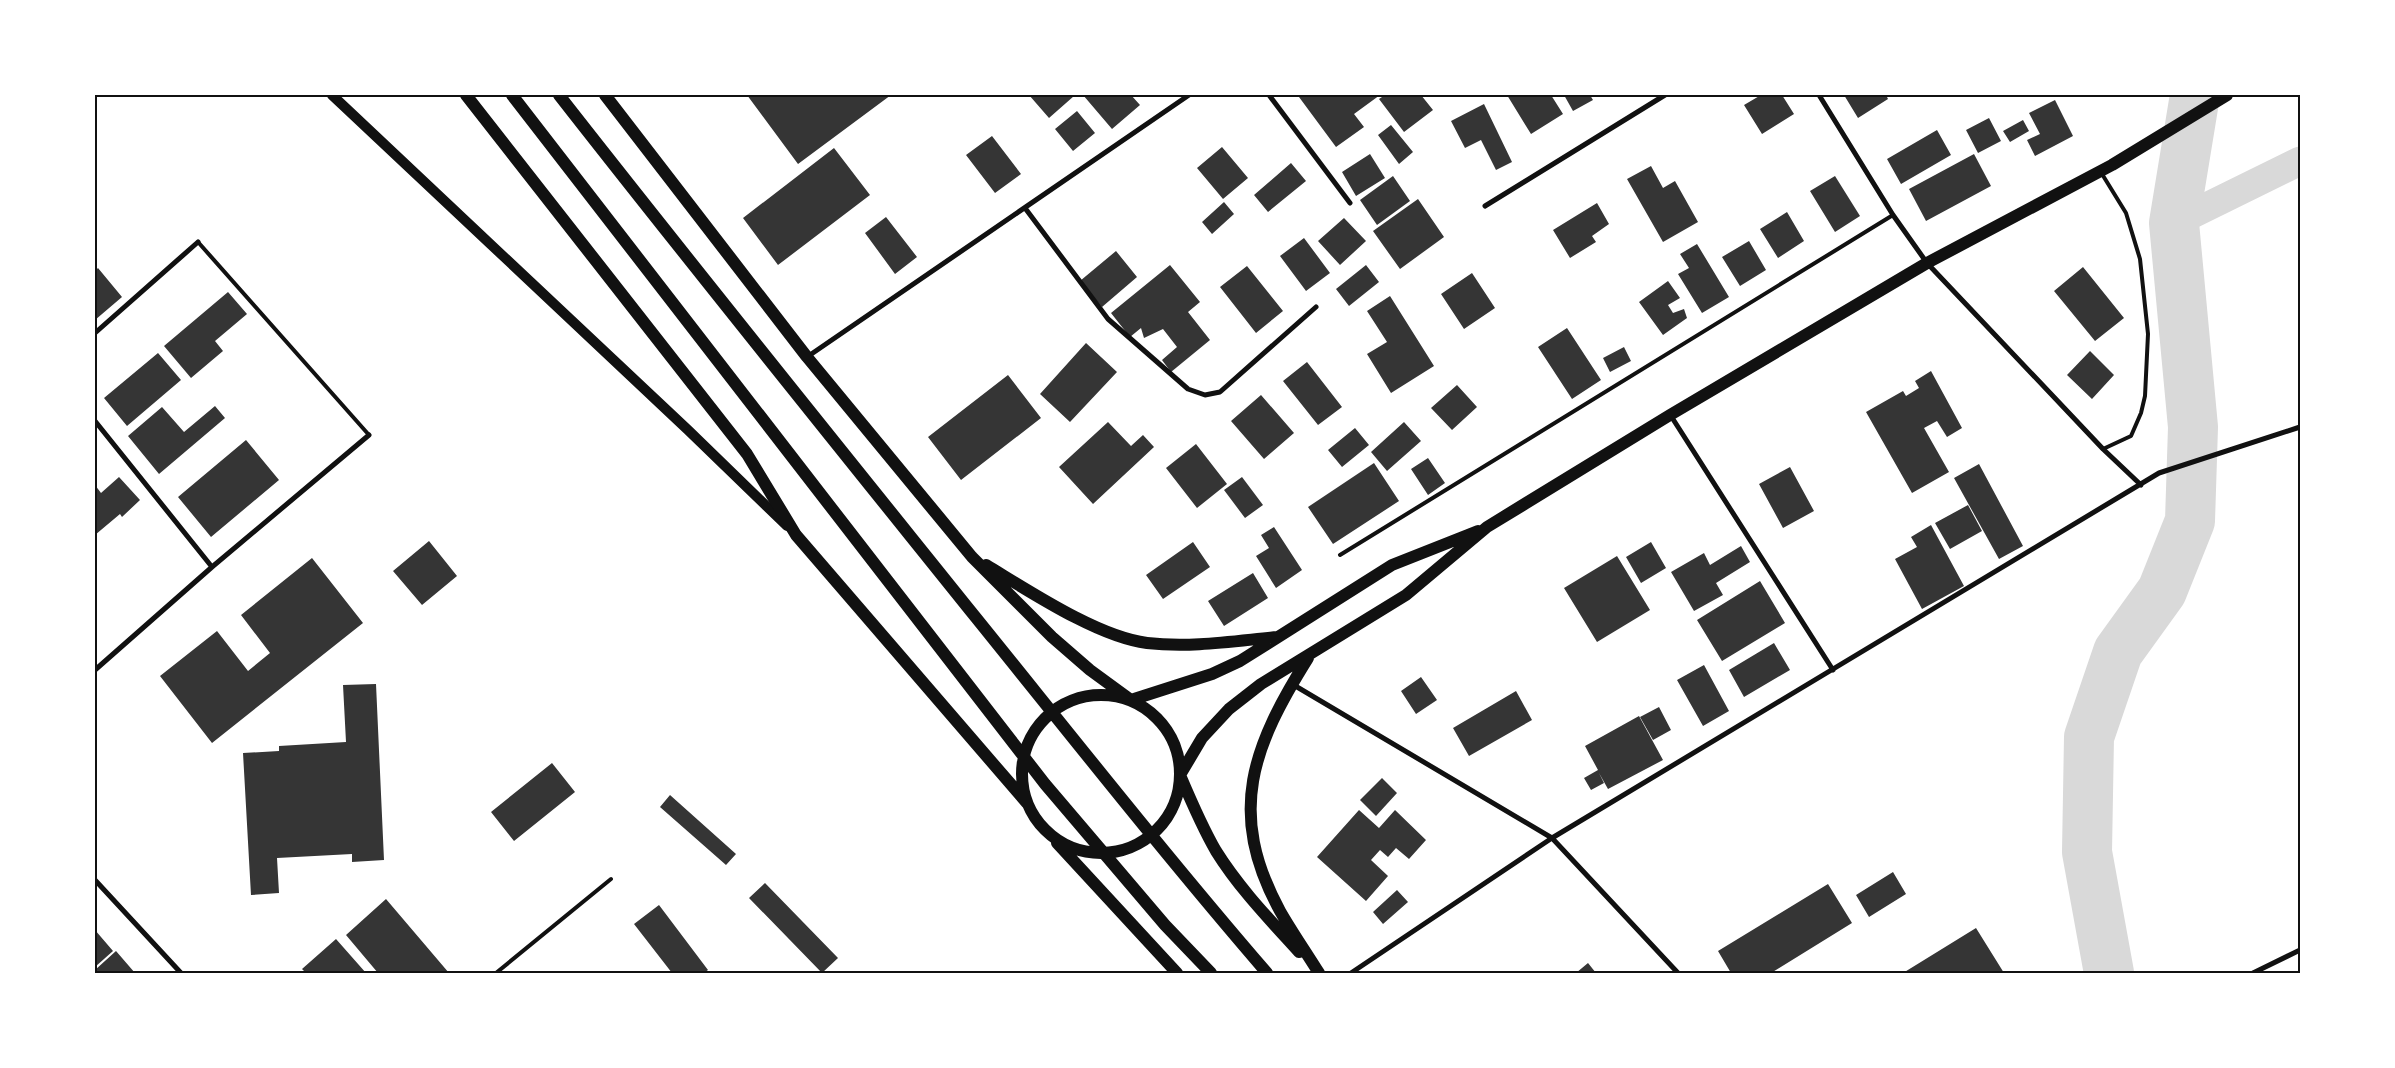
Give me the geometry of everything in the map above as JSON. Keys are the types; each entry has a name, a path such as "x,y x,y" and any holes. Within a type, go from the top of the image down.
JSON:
{"main road":[{"path":"332,95 688,430 796,535 1027,803 1040,825 1177,973"},
{"path":"466,95 747,454 796,535"},
{"path":"512,95 1045,784 1166,925 1211,973"},
{"path":"559,95 708,285 966,606 1201,897 1267,973"},
{"path":"605,95 807,357 972,557 1052,637 1090,670 1131,700 1152,712 1167,730 1177,751 1180,775 1177,798 1166,820 1149,838 1128,849 1104,854 1080,851 1058,841 1040,825"},
{"path":"1180,775 1202,738 1229,709 1261,684 1406,596 1487,527 1670,415 1927,263 2100,172 2227,95"},
{"path":"1027,803 1022,777 1025,751 1037,727 1055,708 1079,697 1106,694 1131,700 1212,674 1240,661 1280,637 1392,565 1487,527"},
{"path":"972,557 1037,596 1098,628 1145,642 1201,645 1280,637"},
{"path":"1310,655 1269,728 1255,764 1251,786 1252,830 1264,875 1280,910 1318,973"},
{"path":"1180,775 1192,804 1217,852 1253,901 1318,973"}],"street":[{"path":"807,357 1189,95"},
{"path":"1269,95 1350,203"},
{"path":"1485,206 1665,95"},
{"path":"1819,95 1892,215 1927,263 2103,449 2141,485"},
{"path":"1025,208 1108,320 1188,389 1205,395 1220,392 1316,307"},
{"path":"95,333 198,242"},
{"path":"1670,415 1833,670"},
{"path":"95,421 212,567"},
{"path":"1351,973 1552,838 2160,473 2300,427"},
{"path":"95,670 212,567 370,435"},
{"path":"1292,684 1552,838 1678,973"},
{"path":"95,880 180,973"},
{"path":"2254,972 2300,950"}],"lane":[{"path":"2100,172 2126,213 2140,259 2148,334 2145,396 2141,413 2131,436 2103,449"},
{"path":"1340,555 1892,215"},
{"path":"198,242 370,435"},
{"path":"496,973 611,879"}],"building":[{"path":"747,95 891,95 798,164"},
{"path":"1029,95 1073,95 1074,96 1049,118"},
{"path":"1083,95 1131,95 1140,105 1112,129"},
{"path":"1302,95 1380,95 1354,114 1364,127 1336,147 1299,97"},
{"path":"1385,95 1421,95 1433,110 1404,132 1379,99"},
{"path":"1507,95 1551,95 1563,114 1531,134"},
{"path":"1564,95 1590,95 1593,100 1573,111"},
{"path":"1761,95 1782,95 1794,114 1762,134 1744,105"},
{"path":"1844,95 1886,95 1888,99 1858,118"},
{"path":"2055,100 2073,136 2035,156 2027,140 2040,134 2029,113"},
{"path":"1484,104 1512,162 1496,170 1481,140 1465,148 1451,121"},
{"path":"1077,111 1095,133 1073,151 1055,129"},
{"path":"1989,118 2001,141 1978,153 1966,130"},
{"path":"2023,120 2029,131 2010,142 2003,131"},
{"path":"1391,125 1413,152 1399,164 1378,135"},
{"path":"1937,130 1951,155 1901,184 1887,159"},
{"path":"992,136 1021,174 995,193 966,155"},
{"path":"1222,147 1248,178 1223,199 1197,168"},
{"path":"834,148 870,195 778,265 743,218"},
{"path":"1370,154 1385,178 1356,196 1342,172"},
{"path":"1974,154 1991,186 1926,221 1909,189"},
{"path":"1291,163 1306,181 1268,212 1254,195"},
{"path":"1651,166 1663,188 1675,181 1698,222 1663,242 1627,179"},
{"path":"1393,176 1410,201 1377,225 1360,200"},
{"path":"1835,176 1860,216 1835,232 1810,191"},
{"path":"1418,199 1444,237 1400,269 1373,231"},
{"path":"1224,202 1234,214 1212,234 1202,222"},
{"path":"1597,203 1609,224 1592,236 1596,242 1570,258 1553,230"},
{"path":"1787,212 1804,241 1778,258 1760,229"},
{"path":"886,217 917,257 895,274 865,233"},
{"path":"1344,218 1366,241 1340,265 1318,241"},
{"path":"1304,238 1330,273 1306,291 1280,256"},
{"path":"1749,241 1766,270 1740,286 1722,257"},
{"path":"1697,244 1729,297 1702,313 1678,274 1689,268 1680,254"},
{"path":"1116,251 1137,277 1102,307 1080,281"},
{"path":"1170,265 1200,302 1188,312 1210,340 1171,372 1162,360 1177,347 1163,329 1144,338 1141,328 1130,337 1111,313"},
{"path":"1366,265 1379,282 1349,306 1336,289"},
{"path":"1247,266 1283,311 1256,333 1220,287"},
{"path":"2083,267 2124,318 2095,341 2054,291"},
{"path":"98,268 122,297 95,320 95,271"},
{"path":"1472,273 1495,308 1464,329 1441,294"},
{"path":"1668,281 1680,298 1668,305 1673,313 1684,309 1687,318 1663,335 1639,302"},
{"path":"228,292 247,314 215,341 223,351 191,378 164,346"},
{"path":"1390,296 1434,366 1391,393 1367,354 1387,342 1367,311"},
{"path":"1567,328 1601,380 1572,399 1538,347"},
{"path":"1086,343 1117,372 1070,422 1040,394"},
{"path":"1624,347 1631,361 1610,372 1603,358"},
{"path":"2090,351 2114,375 2092,399 2067,375"},
{"path":"158,353 181,380 127,426 104,398"},
{"path":"1307,362 1342,407 1318,425 1283,381"},
{"path":"1931,371 1962,428 1947,437 1937,421 1924,428 1949,472 1912,493 1866,412 1903,391 1906,396 1919,388 1915,381"},
{"path":"1008,375 1041,418 961,480 928,437"},
{"path":"1457,385 1477,407 1452,430 1431,408"},
{"path":"1261,395 1294,433 1264,459 1231,421"},
{"path":"215,406 225,418 159,474 128,436 162,407 184,432"},
{"path":"1108,422 1131,446 1143,435 1154,447 1093,504 1059,467"},
{"path":"1404,422 1421,441 1387,471 1371,452"},
{"path":"1355,428 1369,445 1342,467 1328,450"},
{"path":"246,440 279,480 211,537 178,497"},
{"path":"1196,444 1227,484 1197,508 1166,468"},
{"path":"1428,458 1445,483 1428,495 1411,469"},
{"path":"1374,463 1399,501 1333,544 1308,507"},
{"path":"1979,464 2023,546 1999,559 1954,478"},
{"path":"1790,467 1814,511 1783,528 1759,484"},
{"path":"119,477 140,500 122,517 120,514 95,535 95,485 101,493"},
{"path":"1242,477 1263,505 1245,518 1224,490"},
{"path":"1968,505 1982,531 1950,549 1935,523"},
{"path":"1931,525 1964,586 1922,609 1895,559 1917,547 1911,537"},
{"path":"1274,527 1302,570 1276,588 1256,556 1269,548 1261,535"},
{"path":"429,541 457,576 422,605 393,571"},
{"path":"1193,542 1210,567 1163,599 1146,575"},
{"path":"1651,542 1666,568 1641,583 1626,557"},
{"path":"1741,546 1750,562 1716,583 1723,595 1694,611 1671,572 1704,553 1710,565"},
{"path":"1617,556 1650,610 1597,642 1564,588"},
{"path":"312,558 363,623 212,743 160,676 217,631 248,671 270,653 241,615"},
{"path":"1253,573 1268,598 1224,626 1208,601"},
{"path":"1760,581 1785,623 1722,661 1697,620"},
{"path":"1774,643 1790,670 1744,697 1729,670"},
{"path":"1704,665 1729,711 1703,726 1677,680"},
{"path":"1421,677 1437,700 1416,714 1401,691"},
{"path":"376,684 384,860 352,862 352,854 277,858 279,893 251,895 243,753 279,751 279,746 346,742 343,685"},
{"path":"1516,691 1532,720 1469,756 1453,728"},
{"path":"1659,707 1671,730 1653,740 1640,717"},
{"path":"1639,716 1663,760 1608,789 1599,773 1604,783 1591,790 1584,778 1598,770 1585,746"},
{"path":"552,763 575,792 514,841 491,812"},
{"path":"1382,778 1397,793 1376,816 1360,800"},
{"path":"670,795 736,854 726,865 660,807"},
{"path":"1359,810 1379,828 1395,810 1426,840 1409,859 1396,848 1388,857 1380,850 1371,860 1388,876 1366,901 1317,857"},
{"path":"1893,872 1906,894 1869,917 1856,895"},
{"path":"765,883 838,958 822,973 749,898"},
{"path":"1828,884 1852,923 1771,973 1731,973 1718,951"},
{"path":"1397,890 1408,902 1383,924 1373,912"},
{"path":"386,899 449,973 378,973 346,935"},
{"path":"659,905 708,970 704,973 672,973 634,924"},
{"path":"1976,928 2004,973 1903,973"},
{"path":"95,930 113,951 95,967"},
{"path":"336,939 366,973 306,973 302,969"},
{"path":"116,951 135,973 95,973 95,970"},
{"path":"1588,963 1596,973 1576,973"}],"waterway":[{"path":"2109,973 2087,852 2089,737 2118,652 2162,591 2190,521 2193,427 2174,223 2195,95"},
{"path":"2174,223 2300,161"}]}
